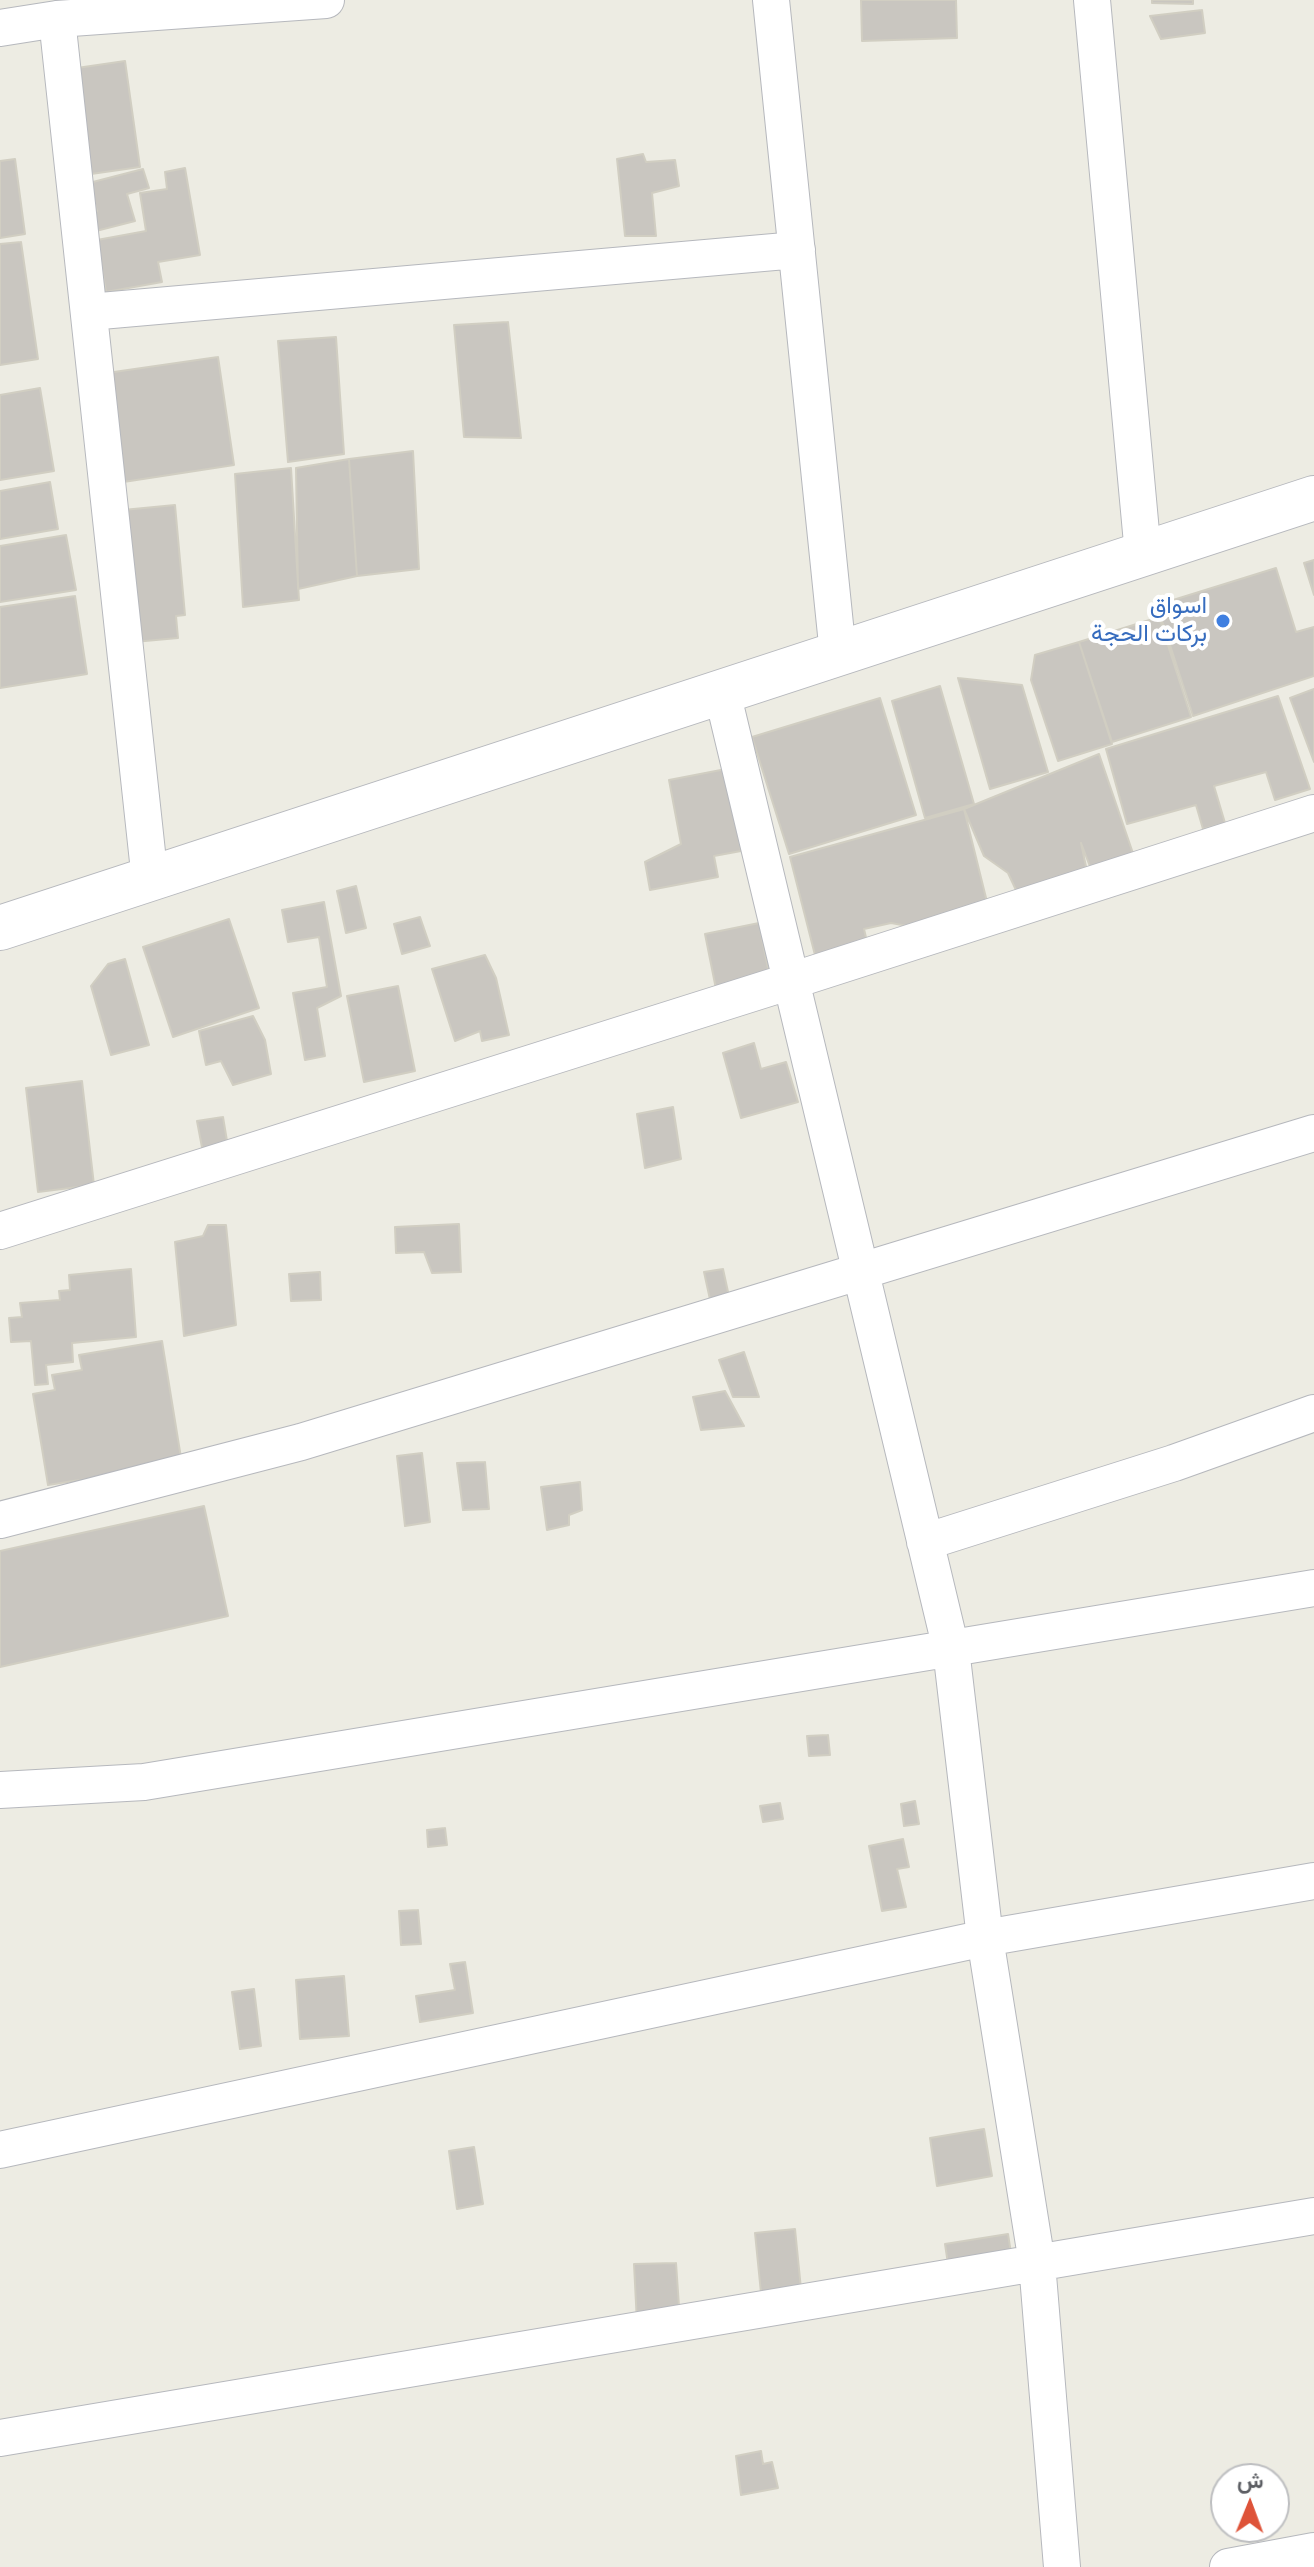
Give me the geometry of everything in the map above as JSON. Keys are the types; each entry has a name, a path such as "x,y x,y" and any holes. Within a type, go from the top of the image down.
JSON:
{"street":[{"path":"0,28 142,6 326,0"},
{"path":"771,0 838,654"},
{"path":"1092,0 1143,554"},
{"path":"57,19 150,880"},
{"path":"89,312 797,250"},
{"path":"0,928 1314,498"},
{"path":"722,692 951,1649 985,1938 1037,2263 1062,2567"},
{"path":"0,1231 1314,813"},
{"path":"0,1520 301,1442 1314,1133"},
{"path":"925,1542 1174,1463 1314,1413"},
{"path":"0,1790 144,1782 1314,1588"},
{"path":"0,2150 985,1938 1314,1881"},
{"path":"0,2438 1314,2216"},
{"path":"1228,2567 1314,2551"}],"building":[{"path":"861,0 956,0 957,38 862,41"},
{"path":"1152,0 1193,0 1193,4 1152,3"},
{"path":"1202,10 1205,33 1161,39 1150,16"},
{"path":"125,61 140,167 84,175 70,69"},
{"path":"643,154 646,162 675,160 679,186 652,193 656,236 625,236 617,159"},
{"path":"15,159 25,234 0,238 0,161"},
{"path":"185,168 200,255 158,262 162,282 106,292 97,240 146,231 140,193 167,189 165,172"},
{"path":"143,169 149,188 127,194 135,221 92,232 87,213 97,211 89,183"},
{"path":"21,242 38,359 0,365 0,244"},
{"path":"508,322 521,438 464,437 454,325"},
{"path":"336,337 344,454 288,462 278,341"},
{"path":"218,357 234,465 117,483 100,374"},
{"path":"40,388 54,471 0,480 0,395"},
{"path":"413,451 419,569 357,576 349,459"},
{"path":"349,459 357,576 298,589 296,468"},
{"path":"291,468 299,600 243,607 235,474"},
{"path":"50,482 58,529 0,539 0,491"},
{"path":"175,505 185,615 176,616 178,638 134,642 123,510"},
{"path":"66,535 76,590 0,602 0,546"},
{"path":"1314,560 1314,595 1304,563"},
{"path":"1276,568 1296,632 1314,627 1314,676 1193,716 1157,605"},
{"path":"75,596 87,674 0,688 0,607"},
{"path":"1159,617 1191,717 1112,742 1079,642"},
{"path":"1079,642 1112,744 1058,761 1031,680 1035,655"},
{"path":"958,678 1022,685 1048,772 990,789"},
{"path":"940,686 974,804 925,818 892,701"},
{"path":"1314,689 1314,762 1290,698"},
{"path":"1278,696 1310,789 1275,800 1266,772 1214,786 1225,823 1203,829 1196,805 1127,824 1106,749"},
{"path":"880,698 916,815 789,854 752,737"},
{"path":"1099,754 1137,865 1094,877 1081,843 1088,876 1023,905 1008,873 984,856 964,809"},
{"path":"726,769 741,851 714,856 718,877 650,890 645,862 681,844 669,780"},
{"path":"964,809 989,910 919,928 891,923 864,929 868,946 816,959 790,857"},
{"path":"356,886 366,928 346,933 337,891"},
{"path":"324,902 341,996 317,1008 325,1056 305,1060 293,993 327,987 319,937 288,942 282,910"},
{"path":"420,917 430,946 402,954 394,924"},
{"path":"229,919 259,1008 173,1037 143,947"},
{"path":"759,923 770,978 716,989 705,934"},
{"path":"485,955 496,978 509,1035 482,1041 480,1031 455,1041 432,969"},
{"path":"125,959 149,1045 111,1055 91,986 108,964"},
{"path":"398,986 415,1071 364,1082 347,996"},
{"path":"253,1016 265,1040 271,1074 233,1085 221,1061 206,1065 199,1031"},
{"path":"754,1043 761,1069 786,1062 798,1102 741,1118 723,1053"},
{"path":"82,1081 94,1185 38,1192 26,1088"},
{"path":"673,1107 681,1159 645,1168 637,1114"},
{"path":"223,1117 229,1153 204,1158 197,1121"},
{"path":"459,1224 461,1272 432,1273 424,1252 396,1253 395,1227"},
{"path":"208,1225 226,1225 236,1325 184,1336 175,1242 203,1236"},
{"path":"131,1269 136,1337 72,1343 73,1362 46,1365 48,1384 35,1385 31,1341 11,1342 9,1318 22,1317 20,1303 60,1300 59,1291 70,1290 69,1275"},
{"path":"723,1269 730,1301 711,1304 704,1272"},
{"path":"320,1272 321,1300 291,1301 289,1274"},
{"path":"162,1341 182,1464 48,1485 33,1394 55,1390 52,1375 82,1370 79,1355"},
{"path":"744,1352 759,1397 733,1397 719,1360"},
{"path":"725,1391 744,1426 701,1430 693,1397"},
{"path":"422,1453 430,1522 405,1526 397,1456"},
{"path":"485,1462 489,1509 463,1510 457,1463"},
{"path":"580,1482 582,1510 569,1515 569,1525 547,1530 541,1487"},
{"path":"204,1506 228,1616 0,1667 0,1551"},
{"path":"828,1735 830,1755 809,1756 807,1736"},
{"path":"915,1801 919,1824 904,1826 901,1804"},
{"path":"780,1803 783,1819 763,1822 760,1806"},
{"path":"445,1828 447,1845 428,1847 427,1830"},
{"path":"903,1839 909,1867 897,1869 906,1907 882,1911 869,1846"},
{"path":"418,1910 421,1944 401,1945 399,1911"},
{"path":"465,1962 473,2013 420,2022 416,1996 455,1990 450,1964"},
{"path":"344,1976 349,2036 300,2039 296,1980"},
{"path":"254,1989 261,2046 240,2049 232,1992"},
{"path":"984,2129 992,2176 937,2186 930,2138"},
{"path":"474,2147 483,2204 457,2209 449,2151"},
{"path":"795,2229 802,2299 762,2303 755,2233"},
{"path":"1008,2234 1013,2266 950,2277 945,2244"},
{"path":"676,2263 680,2321 637,2323 634,2264"},
{"path":"761,2451 763,2464 772,2462 778,2488 741,2495 736,2456"}],"place":[{"name":"اسواق بركات الحجة","path":"1223,621"}]}
